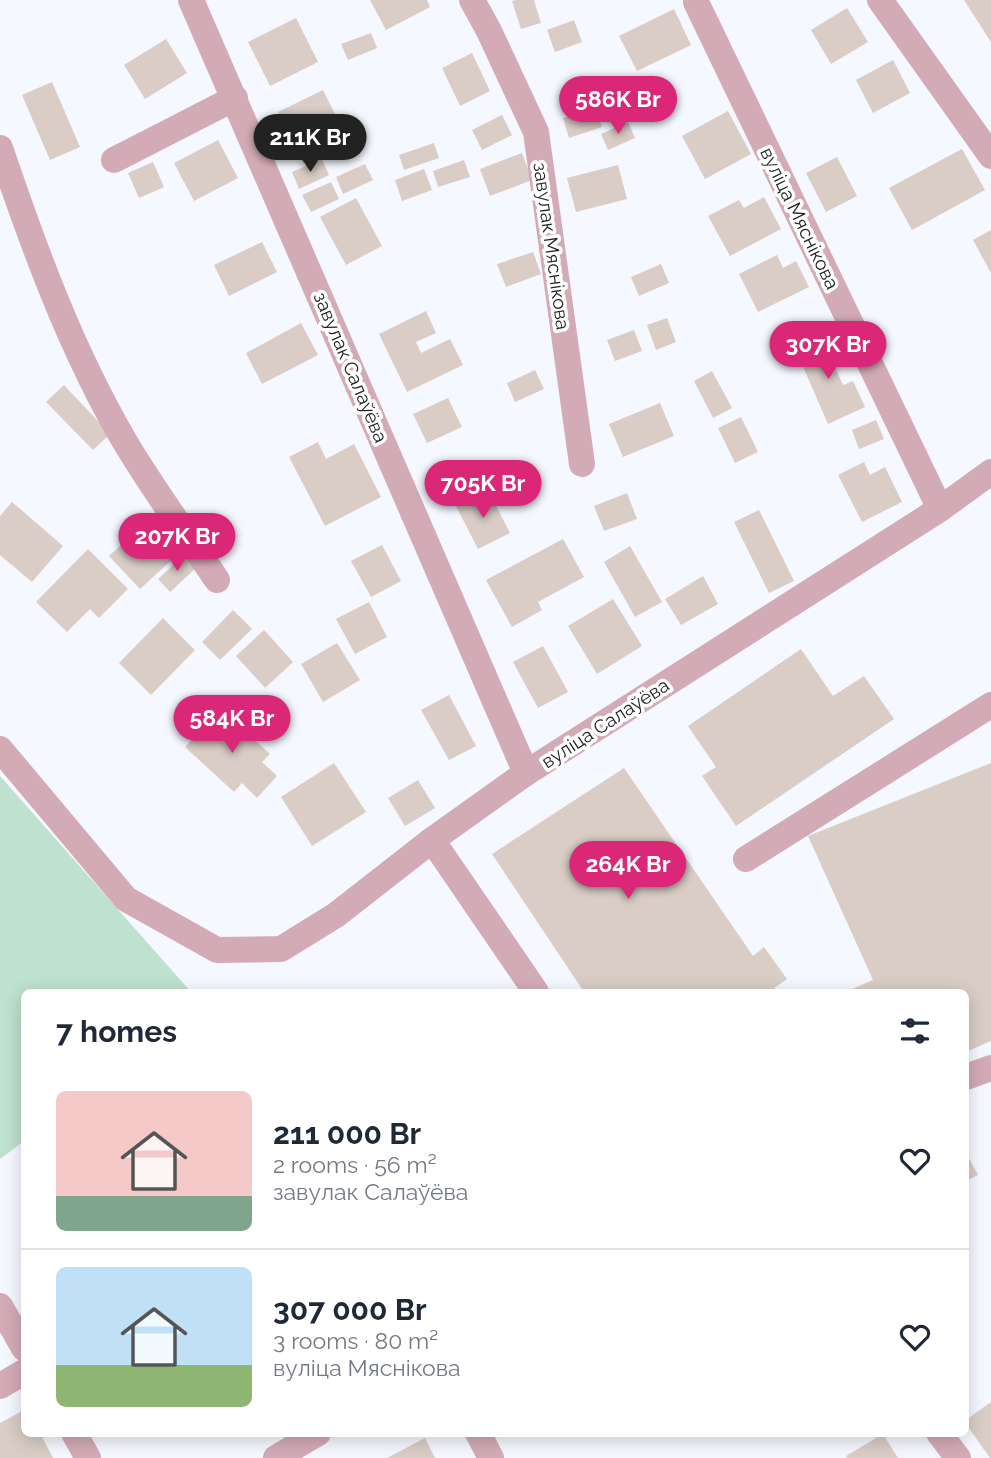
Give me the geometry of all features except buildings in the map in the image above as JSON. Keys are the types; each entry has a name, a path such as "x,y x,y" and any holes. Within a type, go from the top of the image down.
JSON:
{"street":[{"name":"завулак Салаўёва","path":"191,0 527,773"},
{"name":"завулак Мяснікова","path":"472,0 536,132 582,464"},
{"path":"880,0 991,156"},
{"name":"вуліца Мяснікова","path":"696,2 940,509"},
{"path":"114,160 235,98"},
{"path":"0,148 34,248 76,346 125,442 217,580"},
{"name":"вуліца Салаўёва","path":"0,749 126,899 217,950 281,949 337,915 432,840 527,773 940,509 991,472"},
{"path":"746,859 991,705"},
{"path":"432,840 534,989"},
{"path":"969,1076 991,1068"},
{"path":"0,1306 21,1343"},
{"path":"0,1386 21,1374"},
{"path":"76,1437 88,1458"},
{"path":"276,1458 311,1437"},
{"path":"480,1437 491,1458"},
{"path":"942,1437 958,1458"}],"green space":[{"path":"0,776 188,989 21,989 21,1143 0,1159"}]}
